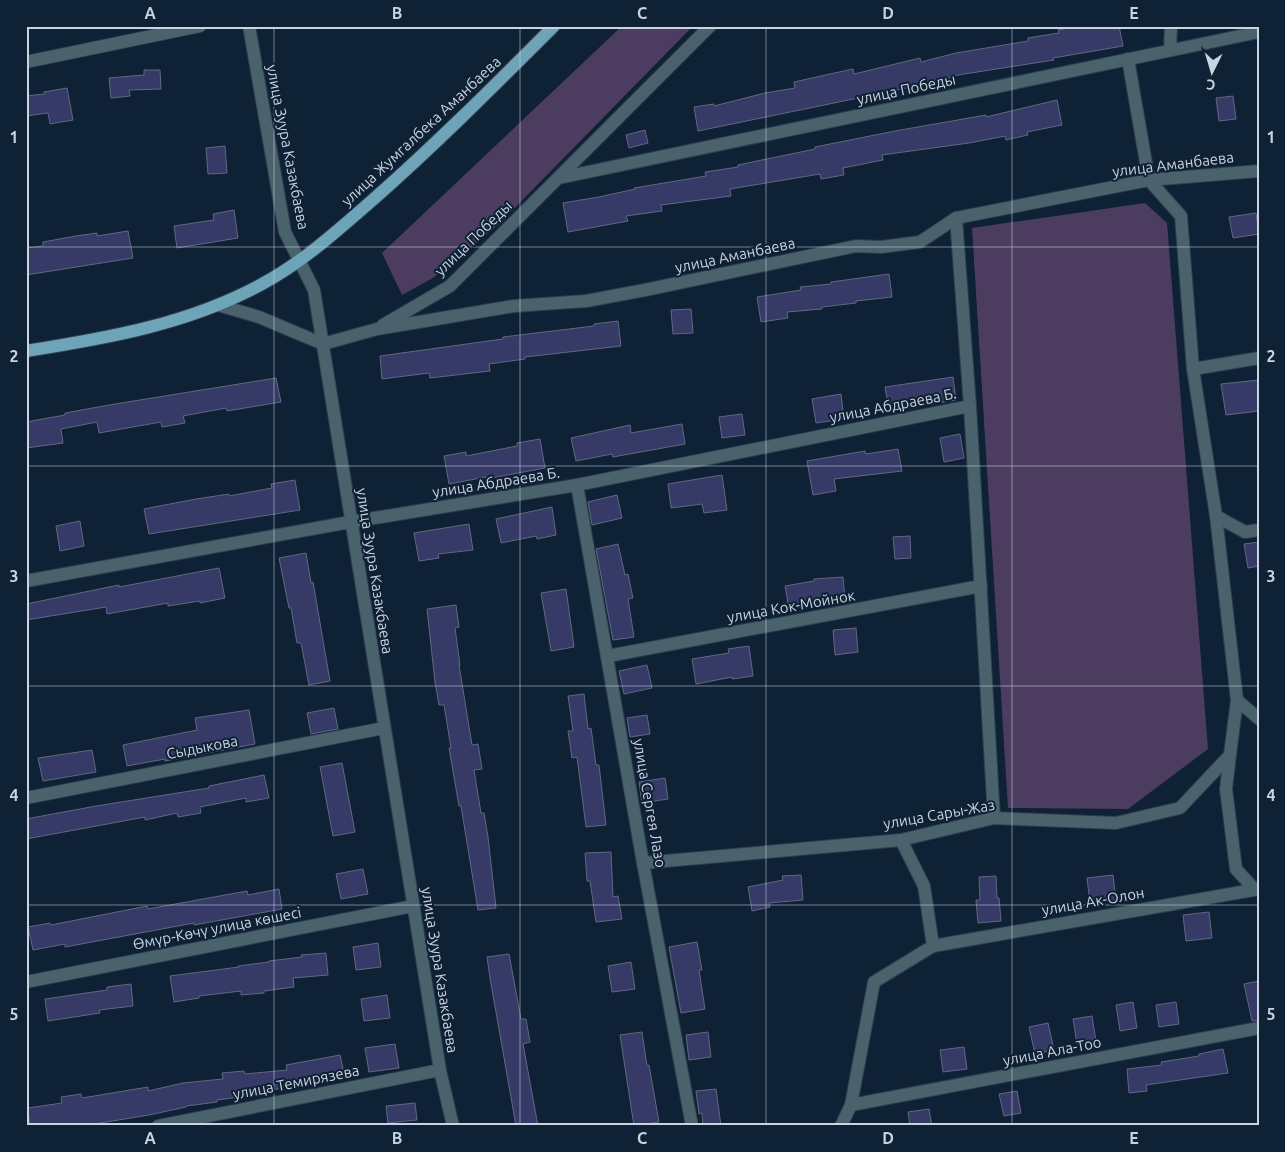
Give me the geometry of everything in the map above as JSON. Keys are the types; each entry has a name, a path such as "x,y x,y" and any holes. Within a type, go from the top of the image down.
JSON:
{"main road":[{"name":"улица Жумгалбека Аманбаева","path":"26,351 99,339 167,324 218,305 263,284 331,236 418,160 554,26"}],"street":[{"path":"26,62 200,26"},
{"name":"улица Зуура Казакбаева","path":"249,26 285,232 314,290 440,1070 453,1126"},
{"name":"улица Победы","path":"377,329 450,286 710,26"},
{"path":"1170,50 1171,26"},
{"name":"улица Победы","path":"559,178 1259,32"},
{"path":"1128,59 1149,180 1181,216 1193,369 1216,516 1237,700 1226,789 1236,869 1257,889"},
{"name":"улица Аманбаева","path":"323,344 377,329 514,306 586,301 856,246 881,247 920,242 956,218 1149,180 1259,171"},
{"path":"956,218 970,406 994,818"},
{"path":"218,305 259,317 323,344"},
{"path":"1193,369 1259,358"},
{"name":"улица Абдраева Б.","path":"26,581 350,522 577,485 970,406"},
{"name":"улица Сергея Лазо","path":"577,485 692,1126"},
{"path":"1216,516 1245,532 1259,530"},
{"name":"улица Кок-Мойнок","path":"608,656 981,586"},
{"path":"1237,700 1259,719"},
{"name":"Сыдыкова","path":"26,798 384,728"},
{"name":"улица Сары-Жаз","path":"644,863 736,853 901,840 994,818 1116,823 1180,808 1230,756"},
{"path":"841,1126 851,1105 874,982 933,946 924,886 901,840"},
{"name":"улица Ак-Олон","path":"933,946 1257,889"},
{"name":"Өмүр-Көчү улица көшесі","path":"26,982 413,906"},
{"name":"улица Ала-Тоо","path":"851,1105 1259,1028"},
{"name":"улица Темирязева","path":"158,1126 440,1070"}],"shaded area":[{"path":"622,26 693,26 499,224 433,278 402,295 382,253"},
{"path":"1145,203 1167,223 1208,749 1128,809 1008,808 972,228"}],"building":[{"path":"1080,26 1119,26 1123,46 1053,58 1054,60 958,75 936,82 698,131 694,107 714,104 714,106 765,93 795,88 794,82 853,69 854,74 920,58 921,62 956,53 1028,41 1028,38 1059,33 1058,30"},
{"path":"144,70 160,70 161,89 129,90 130,96 111,98 109,78 144,75"},
{"path":"67,88 73,120 50,124 48,113 26,116 26,96"},
{"path":"1233,96 1236,119 1219,121 1216,98"},
{"path":"1057,100 1062,125 1027,132 1028,135 1006,140 1005,136 882,155 883,160 843,168 844,175 821,179 820,174 730,189 731,196 661,205 662,211 626,216 628,221 568,232 563,203 599,197 634,188 706,176 705,172 738,167 738,165 815,149 815,147 986,115 986,117"},
{"path":"645,130 648,143 629,148 626,135"},
{"path":"225,146 227,173 208,174 206,148"},
{"path":"234,210 238,238 177,248 174,226 214,220 213,214"},
{"path":"1256,213 1259,234 1233,238 1229,217"},
{"path":"128,231 133,258 26,275 26,248 43,246 43,242 76,236 97,233 97,236"},
{"path":"889,274 892,297 856,301 856,303 822,307 822,309 787,312 788,318 761,322 757,297 801,290 800,287 831,284 831,282"},
{"path":"691,309 693,333 673,334 671,310"},
{"path":"618,321 621,346 525,357 525,359 489,364 490,371 430,378 429,373 382,379 380,356"},
{"path":"953,377 956,400 889,411 885,387"},
{"path":"276,378 281,402 227,411 226,408 183,416 185,423 162,427 161,422 99,433 97,422 61,429 63,443 26,448 26,422 115,404"},
{"path":"1259,380 1259,411 1226,415 1221,384"},
{"path":"841,394 844,419 816,423 812,399"},
{"path":"742,414 745,435 722,438 719,417"},
{"path":"682,424 685,444 613,457 612,454 576,461 571,438 630,425 631,433"},
{"path":"960,434 964,458 944,462 940,438"},
{"path":"540,439 545,468 449,484 444,456 466,452 466,456 517,446 517,443"},
{"path":"898,449 902,471 834,479 836,491 813,495 807,461 865,451 866,454"},
{"path":"722,475 727,510 704,513 702,504 671,508 668,484"},
{"path":"295,480 300,510 149,534 144,509 272,488 271,484"},
{"path":"617,495 622,518 592,525 588,502"},
{"path":"552,507 556,535 537,539 536,536 501,543 496,519"},
{"path":"80,521 84,546 60,551 56,526"},
{"path":"469,524 473,550 438,554 439,558 419,561 414,533"},
{"path":"910,536 911,558 895,559 893,537"},
{"path":"1259,542 1259,566 1248,568 1244,544"},
{"path":"618,544 625,575 628,574 633,598 628,599 634,637 613,640 596,549"},
{"path":"306,553 311,583 313,582 330,681 309,685 301,643 297,643 279,558"},
{"path":"219,568 225,598 168,606 168,603 107,614 106,607 26,620 26,604 119,585 119,587"},
{"path":"843,577 845,600 809,602 809,605 789,609 785,586 814,581 814,579"},
{"path":"566,589 574,647 551,651 541,593"},
{"path":"456,605 459,627 455,628 459,665 472,745 478,744 482,769 474,770 481,813 484,813 488,837 496,908 478,910 461,806 459,806 449,748 451,748 444,705 439,705 435,682 427,609"},
{"path":"856,628 858,652 835,655 833,630"},
{"path":"749,646 753,676 732,679 732,677 696,684 692,659 729,653 728,649"},
{"path":"647,665 652,688 624,694 619,671"},
{"path":"584,694 588,729 591,728 596,765 599,765 606,825 586,827 577,757 572,758 568,731 573,731 568,696"},
{"path":"334,708 338,729 311,734 307,713"},
{"path":"249,710 255,744 165,761 165,759 127,766 123,745 197,730 195,718"},
{"path":"647,715 650,734 630,737 627,718"},
{"path":"92,750 96,772 43,781 38,758"},
{"path":"342,763 355,832 333,836 320,767"},
{"path":"264,775 269,798 246,802 246,798 200,807 201,813 178,817 177,813 145,820 145,817 26,839 26,819 209,788 209,786"},
{"path":"665,778 668,799 642,803 639,782"},
{"path":"611,852 613,897 618,896 622,919 596,922 590,881 587,881 585,853"},
{"path":"363,869 368,894 341,899 336,874"},
{"path":"801,875 803,900 769,903 770,907 752,911 748,887 783,880 782,876"},
{"path":"1113,875 1116,900 1090,903 1087,878"},
{"path":"996,876 1001,921 978,923 976,900 980,900 979,877"},
{"path":"279,889 282,909 65,947 65,944 33,950 28,927 50,923 51,925 147,906 148,909 247,891 248,895"},
{"path":"1209,912 1212,938 1186,941 1183,915"},
{"path":"697,942 702,970 699,970 705,1009 681,1013 669,947"},
{"path":"378,943 381,967 356,970 353,947"},
{"path":"326,953 328,975 293,978 294,987 264,991 264,993 241,995 241,991 199,996 199,998 174,1002 170,976 302,957 301,955"},
{"path":"509,954 521,1019 526,1019 530,1042 523,1044 538,1126 516,1126 490,978 487,957"},
{"path":"631,962 635,989 612,992 608,966"},
{"path":"1259,981 1259,1020 1252,1021 1244,984"},
{"path":"131,984 133,1006 99,1010 100,1013 48,1021 45,999 107,990 107,987"},
{"path":"387,995 390,1018 364,1021 361,999"},
{"path":"1133,1002 1137,1028 1120,1031 1116,1005"},
{"path":"1176,1002 1179,1024 1159,1027 1156,1005"},
{"path":"1092,1016 1096,1041 1077,1044 1073,1019"},
{"path":"1048,1023 1054,1050 1035,1054 1029,1027"},
{"path":"642,1032 659,1122 634,1126 620,1035"},
{"path":"708,1032 711,1057 689,1060 686,1035"},
{"path":"395,1044 399,1068 369,1072 365,1048"},
{"path":"964,1047 967,1069 943,1072 940,1050"},
{"path":"1223,1049 1228,1073 1146,1085 1147,1091 1129,1093 1127,1069 1162,1065 1161,1062 1199,1056 1199,1054"},
{"path":"340,1055 345,1077 82,1126 30,1126 28,1108 62,1103 61,1097 81,1094 82,1098 148,1087 148,1091 183,1083 223,1079 222,1073 244,1071 245,1074 287,1070 286,1065"},
{"path":"716,1089 721,1126 703,1126 702,1113 699,1114 696,1091"},
{"path":"1017,1091 1021,1113 1004,1116 999,1094"},
{"path":"415,1103 417,1120 388,1123 386,1106"},
{"path":"929,1109 932,1126 910,1126 908,1112"}]}
